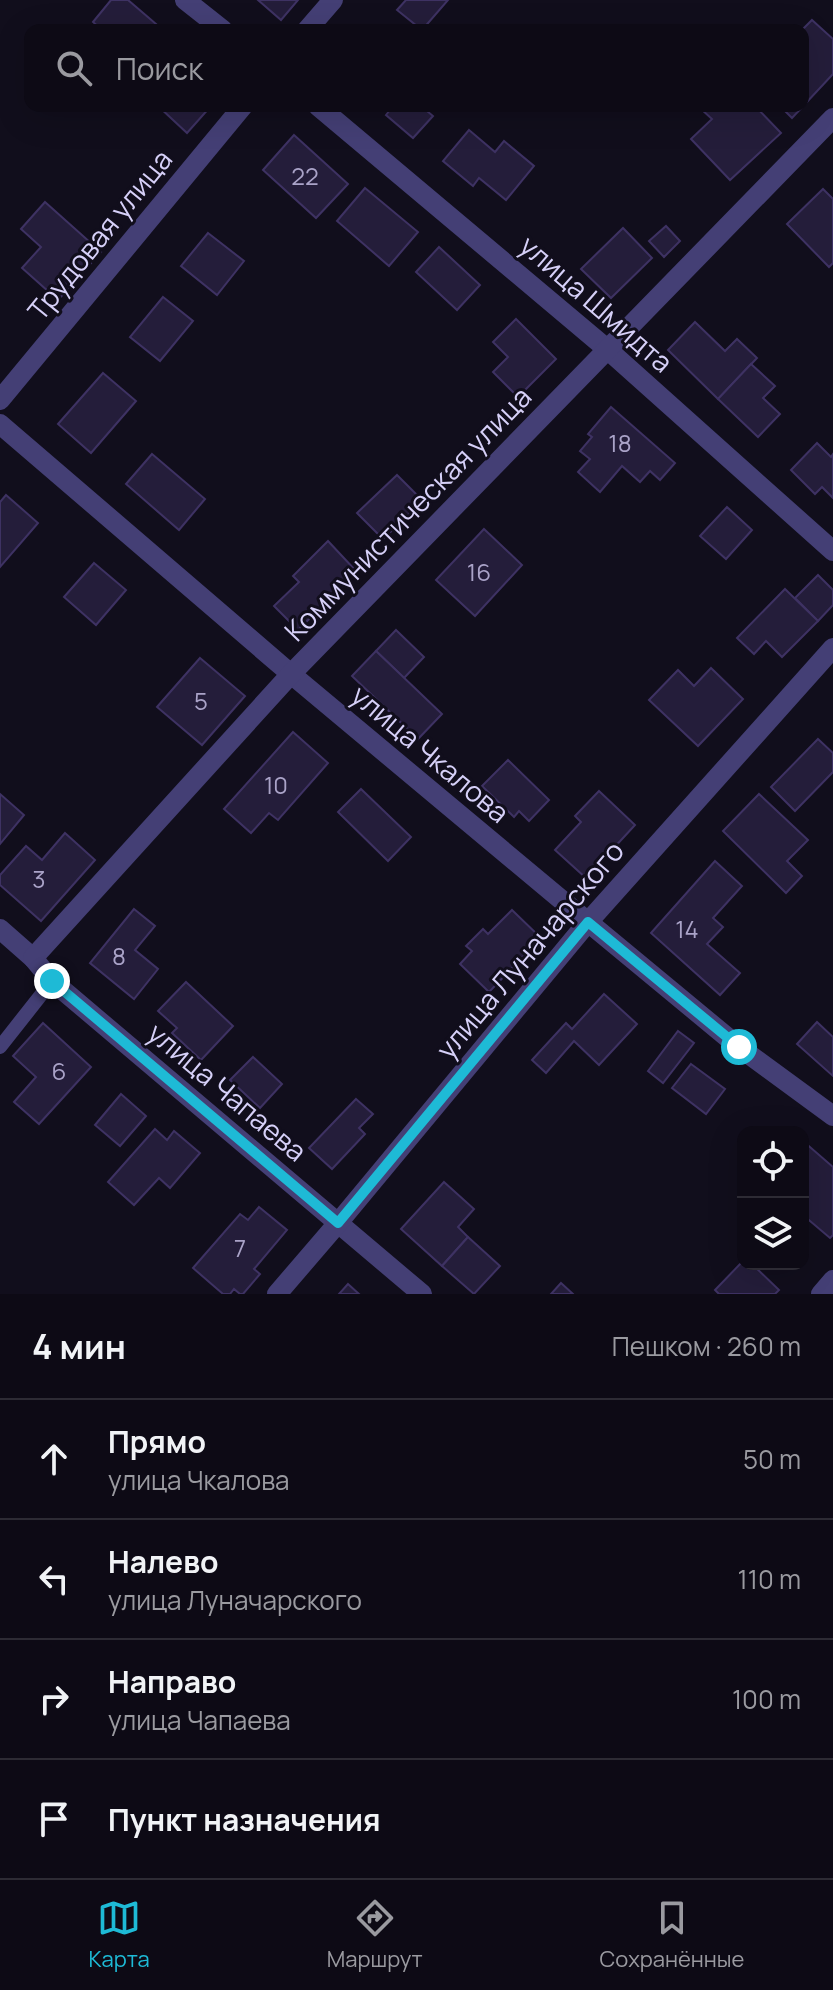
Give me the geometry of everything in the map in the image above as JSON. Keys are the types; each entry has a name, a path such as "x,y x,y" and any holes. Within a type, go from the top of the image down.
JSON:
{"street":[{"path":"185,0 215,24"},
{"path":"312,24 333,0"},
{"name":"Трудовая улица","path":"0,400 238,112"},
{"name":"улица Шмидта","path":"325,112 607,349 833,551"},
{"name":"Коммунистическая улица","path":"33,958 291,674 833,118"},
{"name":"улица Чкалова","path":"0,424 291,674 588,922 739,1047 833,1116"},
{"name":"улица Луначарского","path":"277,1294 588,922 833,648"},
{"name":"улица Чапаева","path":"0,929 33,958 52,981 422,1294"},
{"path":"821,1294 833,1280"}],"lane":[{"path":"0,1047 52,981"}],"building":[{"path":"111,0 128,0 156,24 95,24 93,22"},
{"path":"258,0 298,0 281,20"},
{"path":"406,0 448,0 427,24 414,24 397,10"},
{"path":"812,20 833,39 833,74 809,100 809,24"},
{"path":"164,112 206,112 187,133"},
{"path":"388,112 428,112 433,116 413,138 386,115"},
{"path":"704,112 761,112 781,133 730,180 691,139 712,119"},
{"path":"469,130 495,152 504,141 534,166 506,200 479,178 473,186 443,161"},
{"path":"294,135 348,184 316,218 263,170"},
{"path":"365,188 418,232 389,266 337,221"},
{"path":"823,189 833,199 833,263 829,267 787,224"},
{"path":"45,202 101,252 58,300 22,268 41,247 21,229"},
{"path":"666,226 680,241 664,257 649,241"},
{"path":"623,228 652,258 611,298 581,269"},
{"path":"208,233 244,261 217,295 181,266"},
{"path":"439,247 480,285 457,310 416,272"},
{"path":"163,297 193,321 160,361 130,337"},
{"path":"516,319 556,359 518,397 493,372 508,357 493,342"},
{"path":"695,322 725,351 737,339 757,358 718,399 668,350"},
{"path":"751,364 775,386 763,398 780,414 758,437 718,399"},
{"path":"103,373 136,401 91,453 58,424"},
{"path":"611,407 675,463 660,480 650,471 640,482 622,466 600,492 578,472 590,459 580,451 592,437 588,434"},
{"path":"817,443 831,457 833,454 833,498 822,487 815,494 791,470"},
{"path":"152,454 205,499 179,530 126,484"},
{"path":"397,475 423,501 383,539 357,513"},
{"path":"6,495 38,523 0,567 0,502"},
{"path":"727,507 752,530 726,559 700,536"},
{"path":"484,529 522,565 475,616 436,580"},
{"path":"328,541 357,572 298,630 274,606 299,582 293,576"},
{"path":"94,563 126,590 96,625 64,597"},
{"path":"818,575 833,590 833,605 818,621 795,598"},
{"path":"785,589 818,621 782,657 766,641 754,654 737,638"},
{"path":"396,630 424,657 404,678 376,651"},
{"path":"376,651 442,714 418,739 352,676"},
{"path":"200,658 245,696 202,745 157,707"},
{"path":"711,668 743,699 698,746 649,700 678,670 694,686"},
{"path":"293,732 328,763 278,820 269,813 251,833 224,809"},
{"path":"818,739 833,753 833,772 795,811 771,787"},
{"path":"508,760 549,800 529,821 519,811 514,817 482,786"},
{"path":"361,789 411,837 388,861 338,812"},
{"path":"599,791 635,825 586,878 555,850 581,822 575,816"},
{"path":"0,794 24,815 0,844"},
{"path":"759,794 808,840 787,861 802,876 786,893 723,831"},
{"path":"65,833 95,860 41,921 0,885 0,875 26,846 42,860"},
{"path":"715,861 742,886 713,918 723,927 707,944 740,973 720,995 651,933"},
{"path":"134,909 155,926 135,950 158,969 134,999 90,963"},
{"path":"512,910 541,938 489,992 460,964 472,951 466,946 483,929 488,934"},
{"path":"186,982 233,1026 201,1060 172,1033 177,1028 158,1011"},
{"path":"604,994 637,1024 599,1065 574,1041 546,1073 532,1060 566,1023 572,1029"},
{"path":"817,1022 833,1037 833,1076 797,1044"},
{"path":"43,1023 91,1067 39,1124 14,1102 36,1077 13,1056"},
{"path":"678,1031 694,1043 663,1083 648,1071"},
{"path":"253,1057 282,1084 260,1108 230,1080"},
{"path":"691,1064 725,1089 706,1114 672,1088"},
{"path":"121,1094 146,1116 120,1146 95,1125"},
{"path":"356,1099 373,1114 359,1128 365,1134 332,1169 309,1148"},
{"path":"155,1129 167,1140 174,1131 200,1153 170,1188 159,1178 134,1205 108,1182"},
{"path":"809,1146 833,1167 833,1235 830,1238 809,1220"},
{"path":"444,1182 474,1209 458,1227 468,1237 442,1266 401,1229"},
{"path":"259,1207 287,1230 254,1269 260,1274 243,1294 234,1289 230,1294 223,1294 193,1268 240,1214 248,1220"},
{"path":"468,1237 500,1266 474,1294 442,1266"},
{"path":"737,1267 737,1270 758,1270 779,1290 775,1294 719,1294 715,1290"},
{"path":"561,1283 573,1294 551,1294"},
{"path":"348,1284 359,1294 339,1294"}],"route":[{"path":"52,981 338,1223 588,922 739,1047"}]}
